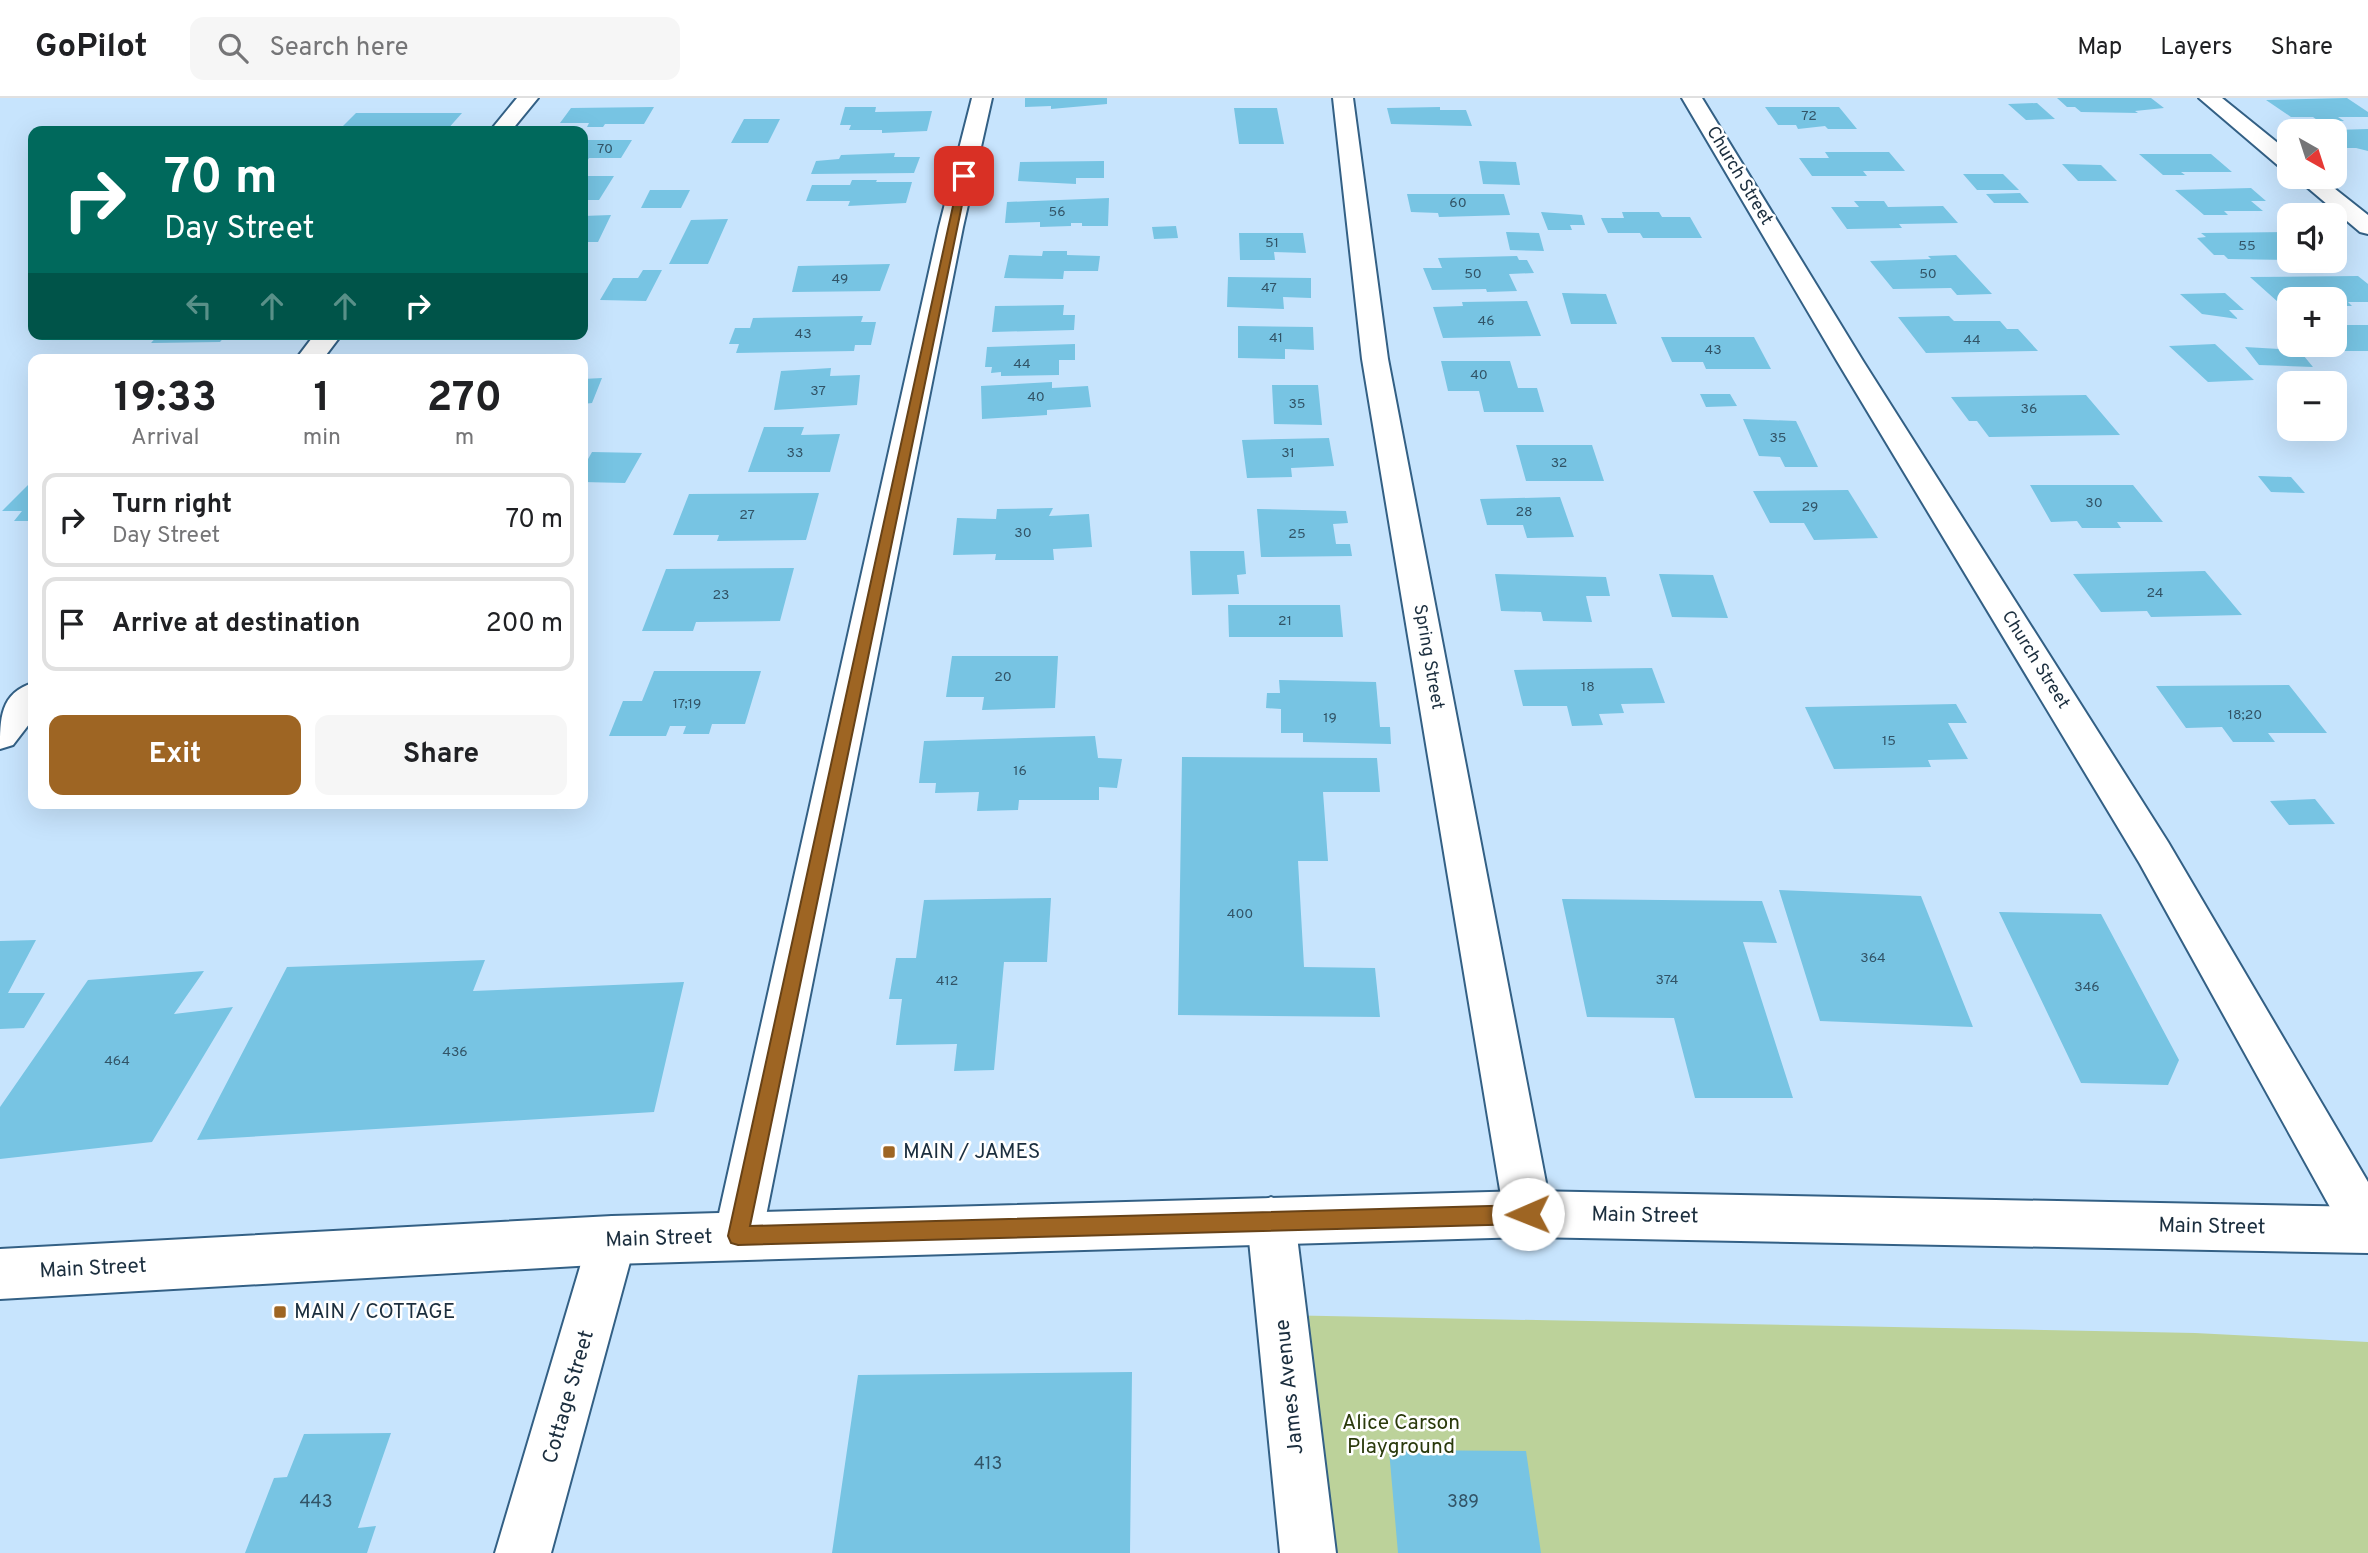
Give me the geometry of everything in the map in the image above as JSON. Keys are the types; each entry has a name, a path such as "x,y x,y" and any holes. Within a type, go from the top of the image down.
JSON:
{"street":[{"path":"504,126 528,98"},
{"path":"738,1236 951,227 982,98"},
{"name":"Spring Street","path":"1343,98 1375,359 1528,1214"},
{"name":"Church Street","path":"1692,98 1857,373 2154,852 2368,1229"},
{"path":"2209,98 2277,153"},
{"path":"2321,189 2368,227"},
{"path":"313,354 324,340"},
{"path":"0,736 28,701"},
{"name":"Main Street","path":"0,1274 612,1240 1528,1214 2368,1229"},
{"name":"James Avenue","path":"1271,1220 1307,1553"},
{"name":"Cottage Street","path":"523,1553 612,1240"}],"green space":[{"name":"Alice Carson Playground","path":"1276,1315 2195,1333 2368,1342 2368,1553 1289,1553"}],"building":[{"path":"1025,98 1107,98 1107,104 1051,109 1051,106 1025,107"},
{"path":"2057,98 2151,98 2164,108 2135,111 2138,113 2081,112 2075,107 2067,107"},
{"path":"2347,98 2368,112 2368,117 2291,117 2266,100"},
{"path":"2037,103 2055,119 2026,120 2008,104"},
{"path":"654,107 644,124 605,124 603,127 588,127 589,123 560,123 571,108"},
{"path":"845,107 876,107 875,112 932,111 927,131 882,133 882,130 849,130 851,125 840,125"},
{"path":"1440,107 1440,110 1466,110 1472,126 1391,124 1387,108"},
{"path":"1765,107 1839,107 1857,129 1828,129 1825,126 1798,129 1796,125 1778,125"},
{"path":"1234,108 1277,108 1284,144 1239,144"},
{"path":"356,113 462,113 450,126 343,126"},
{"path":"744,119 780,119 768,143 731,143"},
{"path":"2368,129 2368,151 2347,148 2347,130"},
{"path":"588,140 632,140 621,158 589,158"},
{"path":"1825,152 1889,152 1905,171 1863,171 1867,176 1812,176 1799,158 1829,158"},
{"path":"895,153 894,157 920,157 914,173 811,174 816,161 839,159 841,155"},
{"path":"2139,154 2211,154 2232,172 2181,172 2185,175 2163,175"},
{"path":"1104,161 1104,178 1076,178 1076,184 1018,181 1020,162"},
{"path":"1479,161 1516,162 1520,185 1483,184"},
{"path":"2062,164 2101,165 2117,181 2078,181"},
{"path":"1963,174 2003,174 2019,190 1977,190"},
{"path":"588,176 614,176 599,200 588,200"},
{"path":"852,180 912,182 906,203 848,206 850,201 806,201 812,185 850,185"},
{"path":"2251,188 2266,201 2251,201 2263,211 2224,211 2228,215 2204,215 2175,190"},
{"path":"650,190 690,190 681,208 641,208"},
{"path":"2020,193 2029,203 1994,203 1986,194"},
{"path":"1407,194 1504,194 1510,215 1439,217 1438,213 1411,212"},
{"path":"1109,198 1108,226 1082,226 1082,223 1071,223 1071,226 1040,227 1040,222 1005,223 1007,202"},
{"path":"1854,201 1884,201 1888,207 1943,206 1958,223 1899,224 1902,228 1847,229 1831,207 1859,207"},
{"path":"1541,212 1582,215 1585,225 1570,225 1572,230 1548,230"},
{"path":"1622,212 1659,212 1662,217 1690,217 1702,238 1643,238 1640,233 1608,233 1601,218 1624,218"},
{"path":"611,215 598,242 588,242 588,216"},
{"path":"728,219 708,264 669,264 691,220"},
{"path":"1176,226 1178,238 1154,239 1152,227"},
{"path":"1506,232 1539,233 1544,251 1510,250"},
{"path":"2277,232 2277,260 2228,259 2224,255 2214,255 2197,238 2206,237 2201,233"},
{"path":"1239,233 1303,233 1306,253 1274,252 1275,260 1240,260"},
{"path":"1043,251 1100,256 1098,271 1064,271 1063,279 1004,278 1009,255 1042,256"},
{"path":"1956,255 1992,294 1957,295 1951,288 1893,289 1870,261 1931,259 1928,256"},
{"path":"1517,256 1519,260 1527,260 1534,273 1509,274 1517,291 1432,290 1423,268 1442,268 1438,258"},
{"path":"890,264 880,291 792,292 798,266"},
{"path":"643,270 662,270 646,301 600,300 613,278 638,278"},
{"path":"2358,276 2368,284 2368,302 2348,302 2352,306 2347,306 2347,287 2277,287 2277,301 2250,277"},
{"path":"1228,277 1311,278 1311,298 1283,297 1284,309 1227,307"},
{"path":"1562,293 1606,294 1617,324 1571,324"},
{"path":"2225,293 2244,310 2229,310 2238,319 2202,314 2180,294"},
{"path":"1527,301 1541,336 1443,338 1433,307 1463,306 1462,302"},
{"path":"1064,305 1063,315 1075,315 1074,330 992,332 995,306"},
{"path":"863,316 861,322 876,322 871,345 855,345 854,351 736,353 739,344 729,344 735,328 750,328 753,318"},
{"path":"1949,316 1954,321 2000,321 2007,329 2018,329 2038,351 1926,353 1898,317"},
{"path":"2347,325 2368,325 2368,351 2347,351"},
{"path":"1238,326 1313,327 1314,350 1285,349 1285,359 1238,358"},
{"path":"1661,337 1754,337 1771,369 1706,369 1703,362 1672,362"},
{"path":"154,340 222,340 220,342 151,343"},
{"path":"1075,344 1075,360 1059,360 1059,375 1001,376 1001,372 991,373 992,367 985,367 987,347"},
{"path":"2215,344 2254,380 2208,382 2169,346"},
{"path":"2245,347 2277,349 2277,357 2305,357 2313,367 2259,365"},
{"path":"1441,361 1510,361 1518,388 1537,388 1544,412 1484,412 1479,391 1448,391"},
{"path":"831,368 830,376 860,375 857,405 774,410 781,371"},
{"path":"602,378 592,403 588,403 588,379"},
{"path":"1052,382 1052,388 1088,386 1091,407 1047,410 1047,415 982,419 981,386"},
{"path":"1272,385 1318,385 1322,425 1274,424"},
{"path":"1700,394 1730,394 1737,406 1706,407"},
{"path":"2086,395 2120,435 1989,437 1977,421 1969,421 1951,397"},
{"path":"1743,419 1796,421 1818,467 1785,467 1780,457 1759,456"},
{"path":"764,427 804,427 801,435 840,434 830,472 748,472"},
{"path":"1329,438 1334,466 1291,468 1292,477 1247,478 1242,440"},
{"path":"1516,445 1592,445 1604,481 1526,481"},
{"path":"592,452 642,453 625,483 588,482 588,459"},
{"path":"2258,476 2291,477 2305,493 2271,492"},
{"path":"28,485 28,521 14,521 22,511 2,511"},
{"path":"2030,485 2133,485 2163,522 2117,522 2121,528 2082,528 2077,521 2051,522"},
{"path":"1848,490 1878,538 1814,540 1804,523 1770,523 1753,491"},
{"path":"819,493 806,540 717,541 719,535 673,535 689,494"},
{"path":"1560,497 1574,537 1527,538 1523,525 1487,525 1480,499"},
{"path":"1053,508 1049,516 1089,514 1092,547 1053,549 1054,560 995,560 996,554 953,555 957,518 996,519 997,509"},
{"path":"1257,509 1346,511 1348,523 1333,524 1336,544 1350,544 1352,556 1261,557"},
{"path":"1190,551 1244,551 1246,574 1237,575 1239,594 1192,595"},
{"path":"794,568 780,621 696,622 693,631 642,631 666,569"},
{"path":"2205,571 2242,615 2151,617 2147,611 2101,612 2073,574"},
{"path":"1495,574 1606,577 1610,596 1586,596 1592,622 1543,621 1541,612 1501,611"},
{"path":"1659,574 1713,575 1728,618 1672,617"},
{"path":"1228,605 1340,605 1343,637 1229,637"},
{"path":"952,656 1058,656 1055,708 982,710 984,697 946,697"},
{"path":"1652,668 1665,703 1621,704 1624,713 1599,714 1603,725 1572,726 1567,706 1523,706 1514,670"},
{"path":"654,671 761,671 745,724 712,724 709,734 683,734 686,726 670,726 666,736 609,736 623,701 642,701"},
{"path":"1279,680 1376,682 1380,727 1390,727 1391,744 1303,742 1303,733 1281,733 1281,709 1266,708 1267,693 1280,693"},
{"path":"2289,685 2327,733 2268,733 2275,742 2233,742 2222,727 2186,728 2156,686"},
{"path":"1956,704 1967,723 1948,723 1968,759 1928,760 1931,767 1834,769 1805,707"},
{"path":"1095,736 1098,758 1122,759 1117,788 1099,787 1099,800 1019,800 1018,810 977,811 979,792 935,793 936,783 919,783 924,741"},
{"path":"1182,757 1377,758 1380,792 1323,792 1328,861 1298,861 1304,967 1375,968 1380,1017 1178,1015"},
{"path":"2315,799 2335,824 2289,825 2270,801"},
{"path":"1779,890 1921,896 1973,1027 1820,1021"},
{"path":"1051,898 1047,962 1004,962 994,1070 954,1071 957,1044 896,1045 902,999 889,999 896,958 916,958 924,900"},
{"path":"1562,899 1762,901 1777,943 1743,942 1793,1098 1695,1098 1674,1018 1587,1017"},
{"path":"1999,912 2101,914 2179,1060 2168,1085 2081,1083"},
{"path":"36,940 8,993 45,993 24,1028 0,1029 0,941"},
{"path":"485,960 473,991 684,982 654,1112 197,1140 287,967"},
{"path":"204,971 174,1014 233,1007 152,1142 0,1159 0,1107 88,980"},
{"path":"1132,1372 1130,1553 832,1553 858,1375"},
{"path":"391,1433 358,1528 376,1526 367,1553 245,1553 274,1478 287,1477 304,1434"},
{"path":"1389,1450 1526,1451 1541,1553 1398,1553"}],"place":[{"name":"MAIN / JAMES","path":"889,1152"},
{"name":"MAIN / COTTAGE","path":"280,1312"}],"route":[{"path":"964,176 738,1236 1528,1214"}]}
